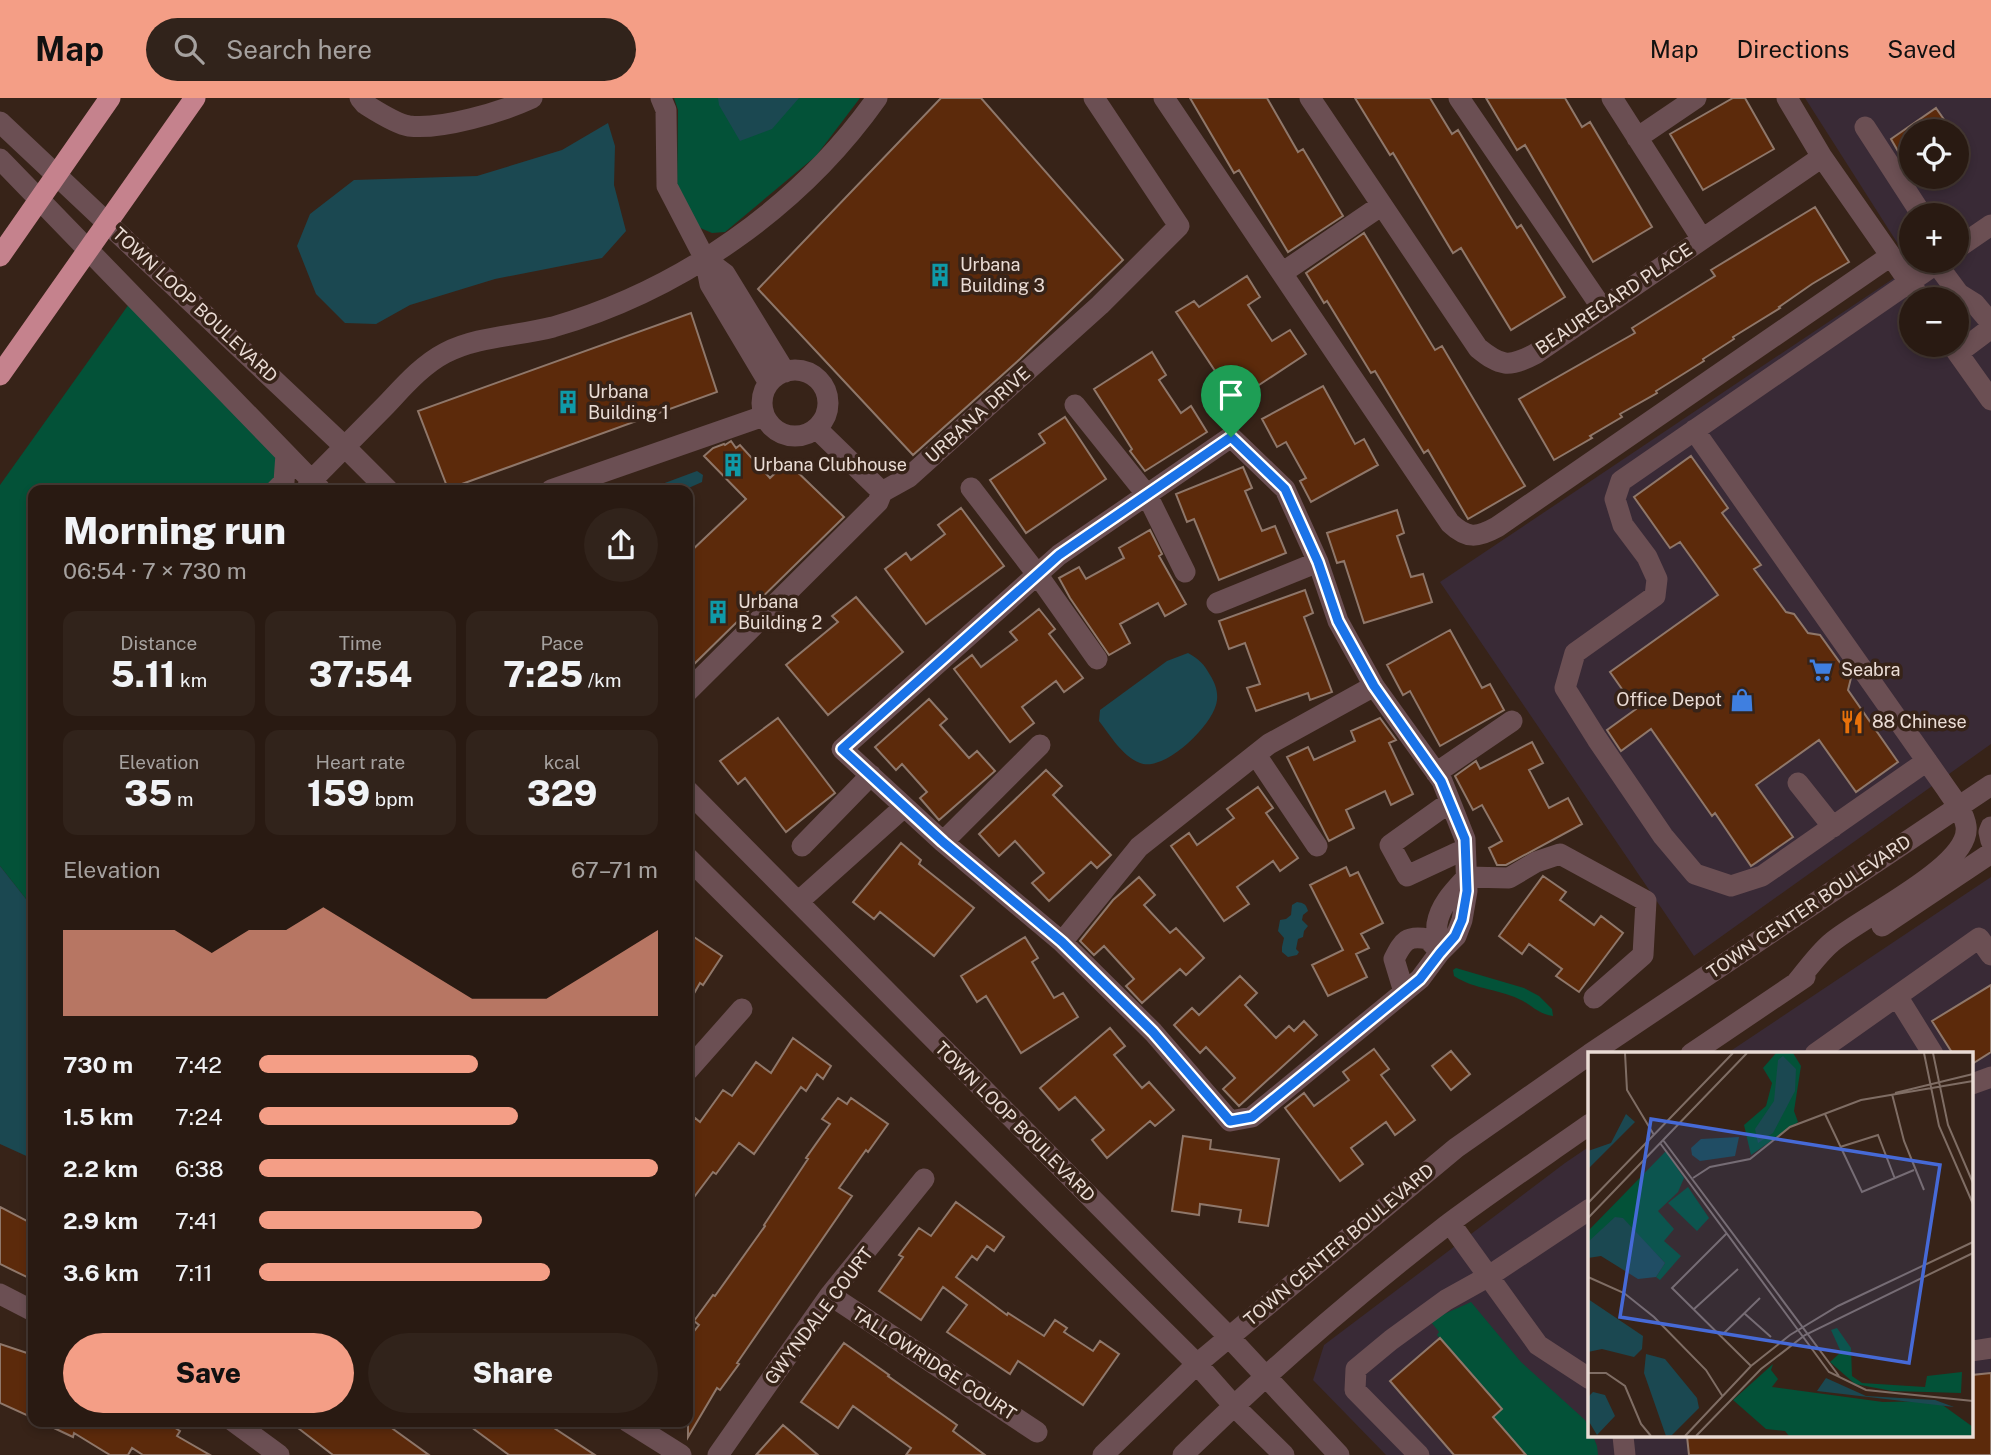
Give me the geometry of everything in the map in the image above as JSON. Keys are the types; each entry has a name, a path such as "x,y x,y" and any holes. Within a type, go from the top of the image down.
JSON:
{"highway":[{"path":"0,256 110,98"},
{"path":"0,375 195,98"}],"street":[{"path":"360,98 365,104 407,126 433,126 532,98"},
{"path":"661,98 666,110 667,186 705,259 725,274 777,377"},
{"path":"315,485 345,447 421,369 445,353 463,346 552,327 626,302 705,259 775,209 824,162 877,98"},
{"name":"URBANA DRIVE","path":"693,686 878,502 883,492 909,477 1100,305 1179,226 1094,98"},
{"path":"1164,98 1450,523 1460,533 1472,536 1483,535 1497,527 1889,257"},
{"name":"BEAUREGARD PLACE","path":"1310,98 1478,348 1494,361 1508,364 1520,362 1535,354 1822,157"},
{"path":"1459,98 1602,308"},
{"path":"1612,98 1702,239"},
{"path":"1637,138 1696,98"},
{"path":"1787,98 1822,157 1912,287"},
{"name":"TOWN LOOP BOULEVARD","path":"0,122 383,485"},
{"path":"1865,127 1914,203"},
{"name":"TOWN LOOP BOULEVARD","path":"0,159 286,454 311,485"},
{"path":"1282,273 1382,205"},
{"path":"1969,240 1991,225"},
{"path":"1918,287 1929,273"},
{"path":"1945,273 1959,294 1975,303 1991,324 1969,339"},
{"path":"1899,301 1694,430 1621,481 1615,499 1623,525 1647,557 1657,579 1655,596 1575,653 1565,688 1663,836 1695,874 1731,886 1762,876 1927,761"},
{"path":"1961,357 1991,400"},
{"path":"796,370 826,375 828,404 825,418 817,429 796,437 783,435 771,427 761,405 764,391 777,377 796,370"},
{"path":"1075,405 1147,495 1185,572"},
{"path":"565,485 764,416"},
{"path":"817,429 883,492"},
{"path":"1694,430 1927,761 1958,807 1967,827 1961,847 1942,868 1831,942 1796,983"},
{"path":"1231,437 1285,489 1318,562 1338,621 1374,686 1441,781 1465,839 1467,877 1462,920 1455,936 1420,979 1252,1117 1230,1121 1153,1032 1062,942 943,842 842,749 1059,555 1147,495 1231,437"},
{"path":"280,485 286,454"},
{"path":"971,488 1038,574 1097,659"},
{"path":"1217,603 1318,562"},
{"path":"1062,942 1139,848 1269,744 1374,686"},
{"path":"1436,773 1512,721"},
{"path":"943,842 1040,745"},
{"path":"1255,755 1317,846"},
{"path":"802,846 871,775"},
{"path":"1798,783 1833,827"},
{"name":"TOWN CENTER BOULEVARD","path":"1594,1052 1991,785"},
{"name":"TOWN LOOP BOULEVARD","path":"693,796 1229,1337 1339,1455"},
{"path":"1450,802 1390,845 1406,876 1465,849"},
{"path":"798,902 904,807"},
{"path":"1991,827 1991,841"},
{"path":"1694,1052 1991,853"},
{"path":"1467,877 1509,878 1536,862 1560,854 1646,901 1643,955 1594,998"},
{"path":"693,863 1197,1364 1283,1455"},
{"path":"1440,953 1437,925 1447,900 1467,877"},
{"path":"1404,992 1394,959 1402,943 1416,937 1429,939 1440,953"},
{"path":"1818,1052 1979,938 1991,955"},
{"path":"1897,996 1932,1052"},
{"path":"693,1064 742,1009"},
{"name":"TOWN CENTER BOULEVARD","path":"1103,1455 1197,1364 1456,1148 1588,1056"},
{"path":"1974,1083 1991,1077"},
{"path":"1183,1455 1265,1377 1374,1283 1450,1223 1588,1125"},
{"name":"GWYNDALE COURT","path":"718,1455 830,1296 924,1179"},
{"path":"1419,1455 1355,1390 1356,1368 1446,1300 1489,1276 1588,1210"},
{"path":"1450,1223 1538,1345 1588,1378"},
{"path":"0,1294 28,1308"},
{"name":"TALLOWRIDGE COURT","path":"830,1296 1037,1432"},
{"path":"241,1427 279,1455"},
{"path":"636,1427 681,1455"}],"shaded area":[{"path":"1805,98 1991,98 1991,744 1694,956 1440,582 1902,273 1969,273 1969,203 1899,203 1899,246"},
{"path":"1991,877 1991,1455 1386,1455 1313,1380 1324,1345 1588,1147 1588,1438 1974,1438 1974,1052 1729,1052"}],"green space":[{"path":"674,98 860,98 816,156 725,232 712,233 698,227 677,192 678,110"},
{"path":"134,297 286,454 275,479 269,485 28,485 28,902 0,866 0,485"},
{"path":"1456,968 1524,988 1539,996 1552,1009 1553,1016 1515,997 1462,981 1454,976 1453,970"},
{"path":"1471,1302 1521,1362 1585,1420 1588,1438 1594,1438 1598,1455 1522,1455 1493,1417 1502,1409 1437,1335 1439,1332 1431,1322"}],"water":[{"path":"718,98 799,98 772,129 740,141 719,105"},
{"path":"608,123 615,146 614,185 626,231 602,258 495,279 410,305 376,324 345,323 316,294 297,246 310,214 354,180 477,176 562,150"},
{"path":"697,471 703,475 702,482 693,486 659,485"},
{"path":"1188,653 1203,665 1213,681 1217,690 1214,710 1198,733 1174,754 1162,761 1140,763 1112,739 1099,721 1100,710 1167,661"},
{"path":"0,866 28,902 28,1157 0,1144"},
{"path":"1303,903 1308,911 1302,920 1308,926 1303,937 1298,939 1296,949 1299,952 1288,957 1282,952 1284,938 1278,931 1280,920 1291,915 1292,905"}],"building":[{"name":"Urbana Building 3","path":"941,98 981,98 1123,260 1020,359 913,455 758,289"},
{"path":"1190,98 1267,98 1298,152 1303,149 1343,216 1288,252 1239,170 1234,173"},
{"path":"1355,98 1430,98 1452,134 1458,130 1517,228 1521,225 1565,297 1511,330 1461,248 1453,253 1393,153 1390,155"},
{"path":"1486,98 1565,98 1582,127 1590,122 1652,227 1593,262 1525,145 1517,150"},
{"path":"1733,98 1745,98 1774,149 1703,190 1670,134"},
{"path":"1936,108 1944,119 1920,119"},
{"path":"1899,133 1899,153 1891,139"},
{"path":"1815,207 1849,262 1733,337 1734,339 1703,359 1704,361 1656,391 1657,393 1620,414 1622,417 1590,436 1592,438 1554,460 1519,399 1635,333 1632,328 1715,276 1711,270"},
{"path":"1364,233 1435,350 1442,346 1525,486 1468,519 1428,450 1424,453 1375,371 1371,373 1327,301 1324,303 1306,273"},
{"path":"1247,276 1260,297 1248,305 1272,341 1290,330 1306,354 1227,406 1213,385 1221,380 1176,312 1194,301 1199,307"},
{"name":"Urbana Building 1","path":"691,313 717,392 459,485 446,485 418,411"},
{"path":"1152,352 1166,375 1159,380 1181,413 1191,406 1207,432 1145,471 1130,451 1132,449 1094,389"},
{"path":"1323,386 1355,444 1364,439 1378,465 1311,502 1300,481 1306,478 1286,442 1277,447 1262,419"},
{"path":"1065,417 1106,479 1026,533 990,480 1045,443 1039,434"},
{"name":"Urbana Building 2","path":"731,441 736,448 740,445 770,478 787,462 844,517 693,665 693,549 746,499 704,456 713,448"},
{"name":"Office Depot","path":"1691,456 1728,508 1722,513 1761,565 1754,569 1786,612 1794,614 1808,633 1820,635 1851,678 1848,690 1898,762 1856,792 1819,740 1756,785 1793,837 1751,866 1715,813 1712,816 1651,729 1621,751 1607,730 1636,709 1610,672 1718,595 1680,542 1670,548 1634,497"},
{"path":"1243,467 1252,488 1245,491 1262,531 1275,526 1286,553 1219,580 1194,519 1187,522 1176,494"},
{"path":"961,508 1004,566 926,624 885,569 906,553 911,560 945,534 938,525"},
{"path":"1397,510 1404,533 1397,536 1411,577 1423,574 1432,602 1364,623 1344,561 1337,563 1327,533"},
{"path":"1150,530 1162,554 1159,556 1186,604 1165,616 1158,603 1120,624 1130,643 1109,655 1059,578 1079,567 1086,579 1124,558 1119,548"},
{"path":"1305,590 1313,613 1304,617 1332,692 1310,700 1308,693 1256,711 1247,688 1260,684 1245,643 1229,649 1219,621"},
{"path":"856,597 903,652 828,715 786,665 838,622 832,616"},
{"path":"1039,609 1055,629 1049,634 1083,678 1064,692 1056,681 1022,707 1034,723 1010,742 954,669 972,655 981,667 1017,640 1010,632"},
{"path":"1450,630 1482,688 1490,684 1504,710 1440,746 1410,691 1403,695 1387,665"},
{"path":"929,699 947,719 940,725 969,758 977,751 995,771 939,820 920,798 927,792 902,764 896,770 875,747"},
{"path":"778,718 835,793 786,832 745,778 738,784 720,761"},
{"path":"1380,718 1396,740 1389,743 1413,794 1391,805 1385,791 1346,810 1354,828 1329,841 1287,757 1308,747 1314,760 1355,741 1351,731"},
{"path":"1532,742 1543,763 1529,770 1549,808 1568,798 1582,824 1506,865 1497,865 1489,848 1502,841 1482,805 1473,810 1455,776 1476,761 1480,769"},
{"path":"1046,770 1062,786 1053,795 1111,855 1097,868 1091,862 1049,901 1032,883 1044,873 1015,841 999,856 979,834"},
{"path":"1258,787 1273,808 1266,813 1298,858 1280,871 1273,861 1237,887 1249,904 1224,921 1171,846 1189,833 1197,845 1234,818 1227,809"},
{"path":"901,843 921,860 919,864 974,908 934,956 880,912 874,919 853,902"},
{"path":"1346,867 1350,876 1358,872 1383,923 1361,934 1369,948 1356,954 1367,977 1328,996 1312,965 1343,950 1310,885"},
{"path":"1543,876 1566,892 1560,900 1594,925 1601,916 1623,933 1579,992 1556,976 1562,969 1529,944 1522,954 1499,936"},
{"path":"1139,877 1155,895 1144,905 1170,933 1176,928 1204,958 1186,975 1180,969 1142,1003 1126,986 1134,979 1104,946 1094,955 1080,941 1113,900"},
{"path":"693,936 722,956 703,985 700,983 693,995"},
{"path":"1025,937 1038,958 1032,962 1054,998 1063,993 1078,1017 1021,1053 986,996 977,1002 961,976"},
{"path":"1240,976 1257,993 1245,1005 1276,1038 1289,1026 1294,1031 1304,1021 1317,1035 1239,1106 1223,1089 1235,1078 1206,1047 1200,1053 1174,1025 1192,1008 1199,1015"},
{"path":"1991,985 1991,1052 1974,1063 1974,1052 1952,1052 1932,1021"},
{"path":"1110,1028 1125,1046 1114,1055 1142,1088 1149,1082 1174,1110 1155,1126 1150,1121 1107,1158 1092,1140 1104,1130 1075,1097 1059,1110 1040,1088"},
{"path":"793,1038 831,1066 823,1079 817,1074 806,1091 801,1087 754,1154 739,1143 716,1174 713,1172 693,1198 693,1121 695,1118 700,1122 723,1090 732,1096 756,1062 771,1073"},
{"path":"1374,1049 1389,1069 1381,1075 1415,1120 1395,1135 1386,1122 1351,1148 1363,1164 1340,1181 1285,1108 1304,1093 1314,1106 1349,1080 1343,1072"},
{"path":"1451,1051 1470,1074 1451,1090 1432,1066"},
{"path":"838,1098 847,1104 851,1098 888,1124 839,1188 852,1196 737,1363 739,1364 720,1390 717,1388 688,1437 688,1427 693,1427 693,1333 699,1325 694,1321 765,1226 808,1159 806,1158 830,1124 822,1119"},
{"path":"1183,1136 1211,1140 1210,1149 1279,1159 1268,1226 1239,1222 1241,1210 1200,1204 1199,1215 1172,1211"},
{"path":"956,1202 1004,1237 994,1251 987,1246 977,1260 972,1256 956,1277 1007,1315 1008,1313 1044,1336 1055,1320 1067,1328 1064,1332 1093,1351 1100,1341 1119,1354 1083,1405 1018,1361 1010,1374 947,1332 967,1305 943,1287 921,1320 879,1291 903,1257 899,1255 919,1228 931,1236"},
{"path":"0,1207 28,1221 28,1278 0,1264"},
{"path":"1440,1338 1502,1409 1493,1417 1526,1455 1454,1455 1390,1381"},
{"path":"844,1343 957,1425 953,1431 985,1455 906,1455 911,1448 853,1406 838,1428 801,1402"},
{"path":"0,1344 28,1353 28,1416 0,1403"},
{"path":"1991,1373 1991,1455 1689,1455 1687,1438 1974,1438 1974,1375"},
{"path":"783,1425 818,1455 756,1455"},
{"path":"52,1427 174,1427 180,1431 177,1436 210,1455 143,1455 132,1448 128,1455 110,1455 74,1433 73,1437"},
{"path":"297,1427 390,1427 429,1455 333,1455"},
{"path":"471,1427 553,1427 595,1455 509,1455"}],"place":[{"name":"Urbana Building 3","path":"940,275"},
{"name":"Urbana Building 1","path":"568,402"},
{"name":"Urbana Clubhouse","path":"733,465"},
{"name":"Urbana Building 2","path":"718,612"},
{"name":"Seabra","path":"1821,670"},
{"name":"Office Depot","path":"1742,700"},
{"name":"88 Chinese","path":"1852,722"}],"route":[{"path":"1231,437 1285,489 1318,562 1338,621 1374,686 1441,781 1465,839 1467,891 1462,920 1455,936 1420,979 1252,1117 1230,1121 1153,1032 1062,942 943,842 842,749 1059,555 1231,437"}]}
